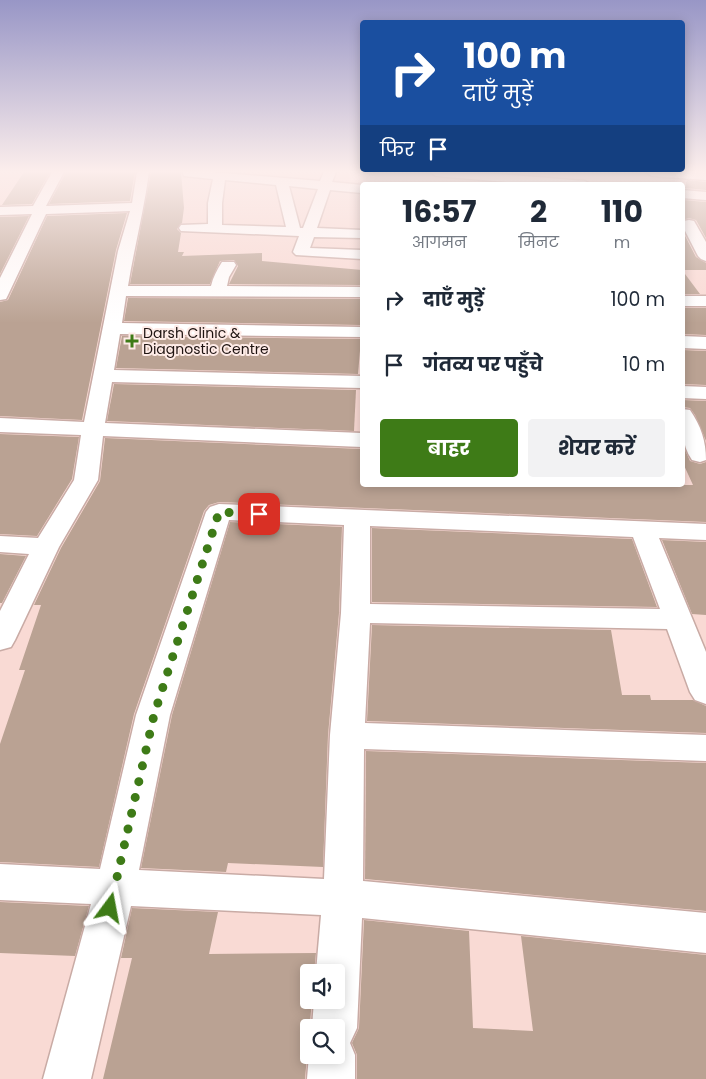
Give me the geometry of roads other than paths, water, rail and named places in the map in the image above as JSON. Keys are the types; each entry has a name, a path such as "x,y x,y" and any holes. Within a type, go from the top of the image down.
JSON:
{"street":[{"path":"0,294 33,222"},
{"path":"0,640 46,546 86,480 93,430 126,250 134,222"},
{"path":"216,222 216,230"},
{"path":"292,222 294,232"},
{"path":"313,222 301,252 360,255"},
{"path":"686,223 706,225"},
{"path":"686,223 706,256"},
{"path":"186,228 360,234"},
{"path":"218,290 221,277 228,265"},
{"path":"120,291 218,290 316,285 360,292"},
{"path":"685,301 706,301"},
{"path":"112,328 360,332"},
{"path":"685,342 706,343"},
{"path":"103,376 360,382"},
{"path":"685,392 706,392"},
{"path":"685,424 696,455"},
{"path":"0,425 360,440"},
{"path":"67,1079 115,889 154,715 219,512 706,532"},
{"path":"338,964 347,735 356,613 357,519"},
{"path":"643,530 706,692"},
{"path":"0,544 46,546"},
{"path":"356,613 678,619"},
{"path":"347,735 706,748"},
{"path":"0,882 115,889 342,898 706,933"},
{"path":"331,1079 332,1064"}],"place":[{"name":"Darsh Clinic & Diagnostic Centre","path":"132,341"}]}
